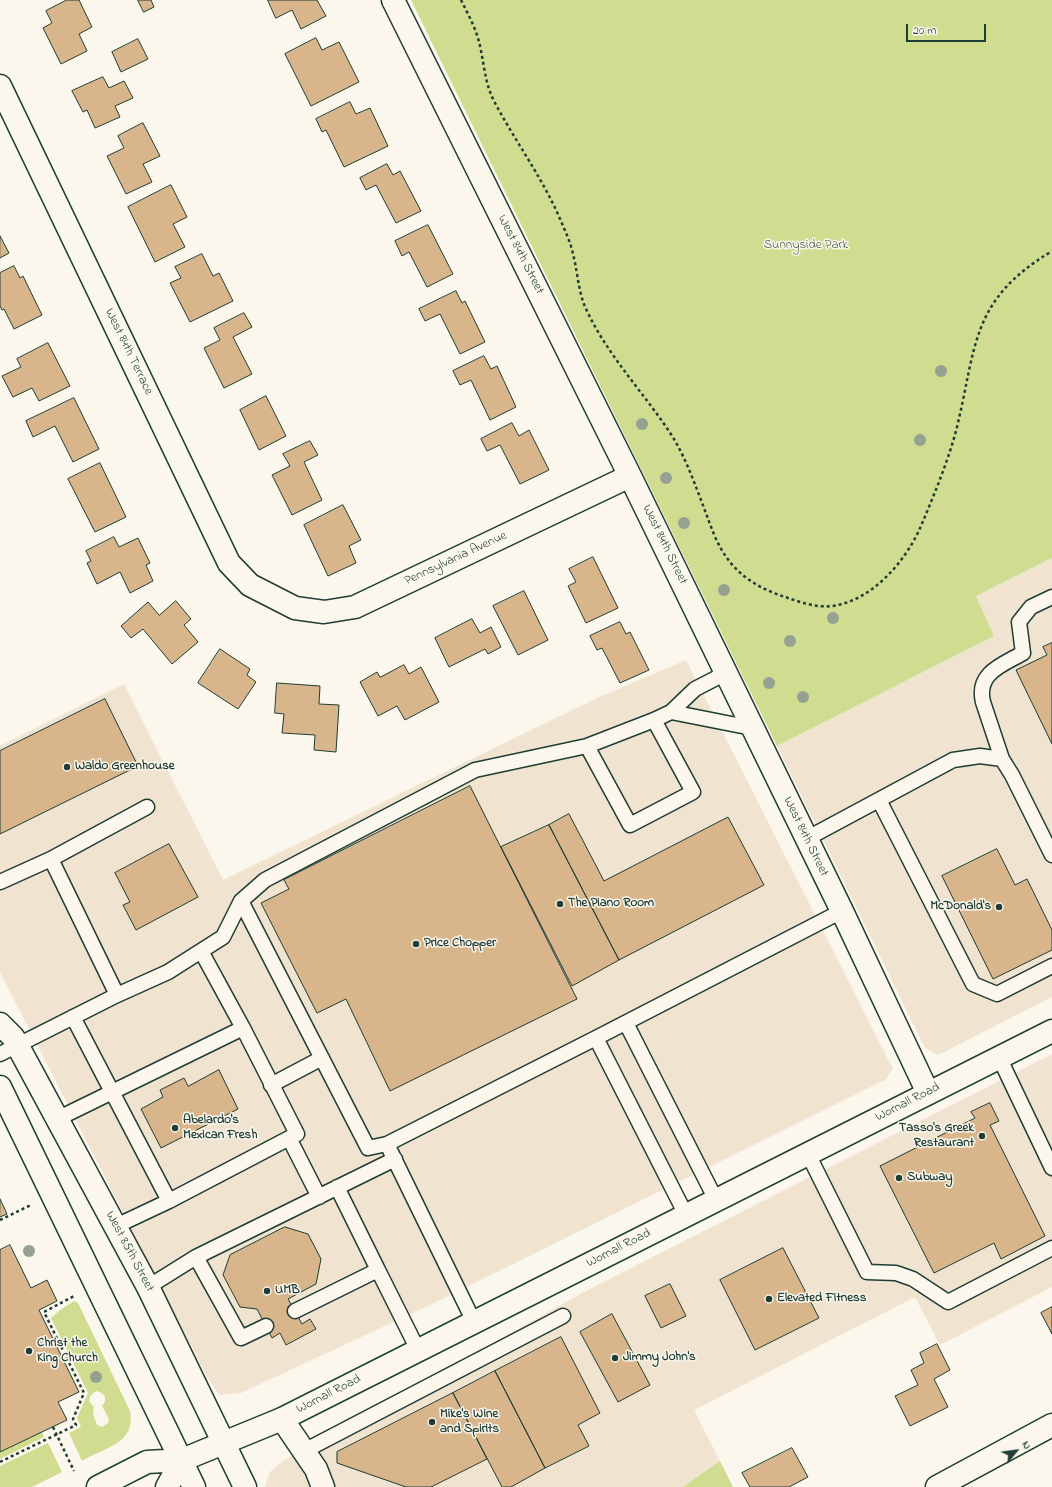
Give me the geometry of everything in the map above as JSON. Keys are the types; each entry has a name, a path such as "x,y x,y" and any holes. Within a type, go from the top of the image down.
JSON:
{"street":[{"name":"West 84th Street","path":"392,0 630,476 842,911 928,1093"},
{"name":"West 84th Terrace","path":"0,86 229,563 250,585 277,599"},
{"name":"Pennsylvania Avenue","path":"277,599 294,608 324,612 354,607 630,476"},
{"name":"West 85th Street","path":"0,1024 13,1037 9,1049 57,1119 116,1226 148,1287 245,1487"},
{"name":"Wornall Road","path":"98,1487 147,1462 182,1460 282,1419 1052,1031"},
{"path":"0,1087 194,1487"},
{"path":"282,1419 316,1469 323,1487"},
{"path":"938,1487 1052,1425"},
{"path":"167,1487 182,1460"}],"lane":[{"path":"1052,597 1031,607 1019,622 1023,654 995,669 983,680 981,693 1002,759 1012,775 1052,855"},
{"path":"9,1049 117,995 168,972 223,937 241,901 265,880 475,770 587,746 671,712 694,690 726,673"},
{"path":"671,712 752,728"},
{"path":"587,746 630,825 693,792 654,720"},
{"path":"806,839 953,760 980,756 1002,759"},
{"path":"879,800 973,984 997,994 1052,966"},
{"path":"0,882 51,859 147,807"},
{"path":"51,859 117,995"},
{"path":"241,901 368,1148 387,1144 626,1023 842,911"},
{"path":"116,1226 169,1201 297,1134 243,1028 201,951"},
{"path":"73,1017 169,1201"},
{"path":"626,1023 716,1200"},
{"path":"57,1119 243,1028"},
{"path":"596,1038 686,1215"},
{"path":"999,1057 1052,1168"},
{"path":"271,1085 322,1058"},
{"path":"289,1138 319,1197"},
{"path":"387,1144 474,1322"},
{"path":"808,1154 867,1272 896,1273 912,1279 948,1302 1052,1248"},
{"path":"148,1287 196,1257 395,1159"},
{"path":"338,1187 418,1350"},
{"path":"196,1257 241,1338 266,1326"},
{"path":"295,1311 378,1270"},
{"path":"304,1451 563,1316"}],"path":[{"path":"461,0 478,38 487,82 493,99 541,180 562,222 573,252 579,287 586,309 609,349 674,440 691,473 715,538 727,559 746,578 761,588 803,603 830,607 862,596 894,569 909,548 919,530 945,466 956,430 975,340 984,318 1001,292 1014,277 1052,250"},
{"path":"0,1220 32,1204"},
{"path":"0,1462 76,1426 73,1419 84,1393 44,1312 72,1296"},
{"path":"53,1427 74,1471"}],"shaded area":[{"path":"1052,558 1052,997 938,1055 925,1048 777,746 994,636 976,596"},
{"path":"686,660 893,1069 885,1080 432,1304 241,1393 219,1395 206,1375 0,972 0,746 124,684 223,880 597,698"},
{"path":"1052,1054 1052,1287 940,1345 915,1297 694,1410 720,1461 683,1487 265,1487 270,1472 283,1461 584,1292"}],"green space":[{"name":"Sunnyside Park","path":"411,0 1052,0 1052,558 976,596 994,636 777,746"},
{"path":"74,1301 78,1303 130,1411 131,1422 128,1431 123,1438 116,1444 82,1461 69,1433 81,1427 77,1418 88,1393 51,1318","holes":["96,1391 102,1393 104,1396 105,1402 102,1406 109,1419 108,1423 102,1427 97,1425 93,1414 94,1407 89,1401 90,1396"]},
{"path":"42,1432 44,1437 0,1459 0,1452"},
{"path":"48,1443 62,1472 32,1487 0,1487 0,1466"},
{"path":"720,1461 733,1487 683,1487"}],"building":[{"path":"67,0 79,0 92,27 79,34 87,51 61,64 43,28 52,23 46,11"},
{"path":"138,0 151,0 154,7 144,12"},
{"path":"268,0 317,0 326,16 301,29 292,10 276,18"},
{"path":"316,38 322,50 339,42 359,82 311,106 285,54"},
{"path":"138,39 148,59 121,72 112,52"},
{"path":"103,77 109,88 124,81 133,98 115,106 120,117 95,128 87,110 83,112 72,91"},
{"path":"350,102 356,114 370,108 388,146 344,167 326,130 322,132 316,119"},
{"path":"143,123 160,156 143,164 152,182 126,194 107,156 124,148 118,136"},
{"path":"387,164 393,175 400,171 421,211 396,223 376,185 366,190 360,178"},
{"path":"171,185 187,217 173,224 185,247 155,262 128,207"},
{"path":"428,225 453,274 427,287 409,252 402,256 395,241"},
{"path":"0,236 9,253 0,258"},
{"path":"202,254 213,276 219,273 233,301 190,322 170,283 181,278 175,267"},
{"path":"14,266 20,278 23,276 42,315 14,329 4,309 2,310 0,306 0,273"},
{"path":"456,291 462,303 465,301 485,342 460,354 440,314 425,321 419,309"},
{"path":"244,313 252,327 233,337 252,374 224,388 204,348 220,340 214,328"},
{"path":"48,343 70,386 39,401 32,388 13,397 2,376 21,367 17,359"},
{"path":"484,356 491,369 497,366 516,407 490,420 471,380 460,385 453,371"},
{"path":"266,396 286,436 259,450 240,410"},
{"path":"74,398 99,449 73,462 55,426 33,437 26,421"},
{"path":"512,423 519,436 529,430 549,470 520,484 500,445 487,451 481,439"},
{"path":"310,441 318,455 304,462 322,500 292,515 272,475 290,466 283,454"},
{"path":"100,463 126,517 95,532 68,479"},
{"path":"343,505 361,540 349,546 356,563 328,576 304,525"},
{"path":"114,537 119,547 138,538 150,563 146,565 153,581 130,593 120,572 97,584 87,563 91,561 86,551"},
{"path":"593,557 618,608 586,623 568,586 576,582 569,569"},
{"path":"524,591 548,640 518,655 493,606"},
{"path":"176,601 191,619 184,625 198,642 172,664 143,629 131,638 121,626 148,602 159,615"},
{"path":"472,619 480,633 491,627 501,647 488,654 485,649 449,667 435,638"},
{"path":"620,622 626,634 630,632 649,670 620,683 602,648 597,650 590,636"},
{"path":"1052,643 1052,744 1016,670 1047,655 1043,647"},
{"path":"220,649 250,669 247,675 256,682 238,709 198,683"},
{"path":"404,665 409,674 421,667 439,702 405,720 397,706 378,716 360,682 377,672 380,677"},
{"path":"277,683 320,686 319,704 339,705 336,752 314,750 315,735 282,733 284,714 275,713"},
{"name":"Waldo Greenhouse","path":"105,699 138,766 0,834 0,751"},
{"name":"Price Chopper","path":"470,786 577,999 390,1091 346,999 317,1013 261,903 289,889 284,880"},
{"path":"569,814 604,881 728,817 764,885 619,960 549,825"},
{"name":"The Piano Room","path":"549,825 619,960 572,986 501,847"},
{"path":"169,844 198,897 136,930 123,905 130,902 115,873"},
{"name":"McDonald's","path":"997,849 1015,885 1027,879 1052,930 1052,950 993,979 942,876"},
{"name":"Abelardo's Mexican Fresh","path":"219,1070 238,1109 161,1148 141,1109 163,1097 160,1090 184,1078 188,1086"},
{"path":"990,1103 999,1121 990,1125 1045,1236 1001,1259 994,1243 934,1273 880,1166 975,1118 971,1112"},
{"path":"0,1199 7,1214 0,1217"},
{"name":"UMB","path":"285,1227 308,1234 321,1259 316,1284 288,1299 302,1324 310,1319 316,1329 286,1345 280,1333 272,1338 257,1309 240,1307 223,1275 230,1255"},
{"name":"Christ the King Church","path":"10,1245 31,1288 47,1280 57,1301 39,1310 79,1392 58,1402 67,1420 0,1452 0,1250"},
{"name":"Elevated Fitness","path":"783,1248 819,1318 755,1350 720,1280"},
{"path":"670,1284 686,1316 661,1328 645,1296"},
{"path":"1052,1307 1052,1334 1041,1313"},
{"name":"Jimmy John's","path":"612,1314 650,1385 618,1402 580,1332"},
{"path":"561,1337 600,1413 578,1425 589,1446 545,1468 495,1371"},
{"path":"937,1344 950,1370 934,1379 948,1407 910,1426 895,1396 918,1385 911,1370 924,1363 920,1353"},
{"path":"495,1371 545,1468 511,1487 502,1487 453,1393"},
{"name":"Mike's Wine and Spirits","path":"453,1393 487,1459 431,1487 406,1487 337,1463 337,1452"},
{"path":"792,1448 808,1477 789,1487 750,1487 742,1473"}],"place":[{"name":"Waldo Greenhouse","path":"67,767"},
{"name":"The Piano Room","path":"560,904"},
{"name":"McDonald's","path":"999,907"},
{"name":"Price Chopper","path":"416,944"},
{"name":"Abelardo's Mexican Fresh","path":"175,1128"},
{"name":"Tasso's Greek Restaurant","path":"982,1136"},
{"name":"Subway","path":"899,1178"},
{"name":"UMB","path":"267,1291"},
{"name":"Elevated Fitness","path":"769,1299"},
{"name":"Christ the King Church","path":"29,1351"},
{"name":"Jimmy John's","path":"615,1358"},
{"name":"Mike's Wine and Spirits","path":"432,1422"}]}
